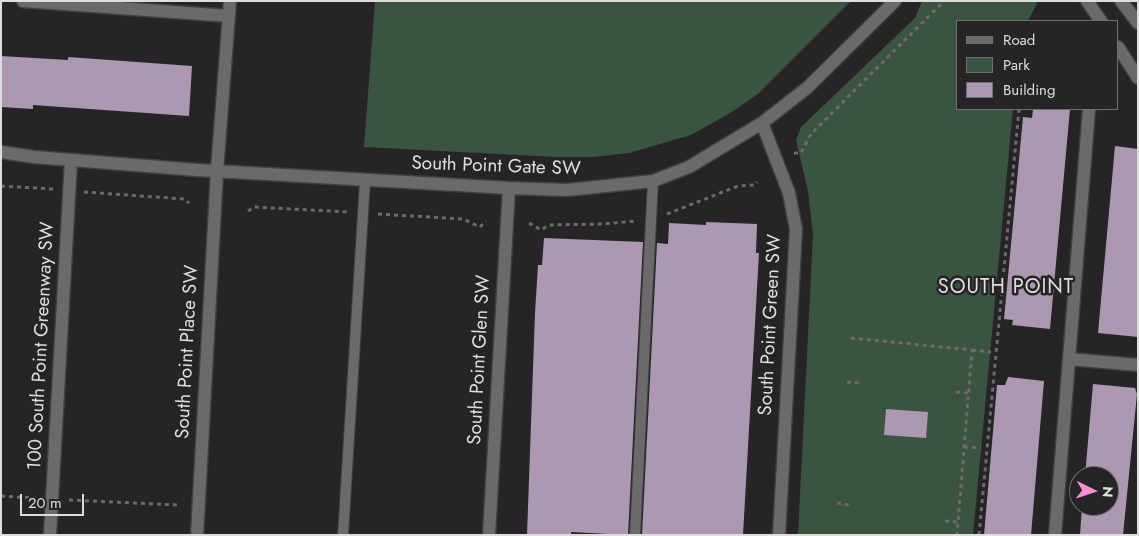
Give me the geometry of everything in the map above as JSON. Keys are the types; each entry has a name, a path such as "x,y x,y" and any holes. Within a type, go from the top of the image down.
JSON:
{"street":[{"path":"22,1 228,16"},
{"name":"South Point Place SW","path":"197,535 216,171 230,1"},
{"name":"South Point Gate SW","path":"1,152 34,157 216,171 509,188 567,190 653,181 689,167 762,123 807,88 895,1"},
{"path":"1088,1 1100,20"},
{"path":"1121,1 1138,23"},
{"path":"1119,50 1138,78"},
{"path":"1054,535 1089,110"},
{"name":"South Point Green SW","path":"762,123 789,193 796,229 779,535"},
{"name":"South Point Gate SW","path":"1,158 34,157"},
{"name":"100 South Point Greenway SW","path":"50,535 71,160"},
{"name":"South Point Glen SW","path":"489,535 509,188"},
{"path":"1069,359 1138,365"}],"lane":[{"path":"343,535 365,181"},
{"path":"635,535 653,181"}],"path":[{"path":"794,152 801,153 811,134 944,1"},
{"path":"979,535 1019,110"},
{"path":"1,186 184,199 189,203"},
{"path":"851,338 991,352"},
{"path":"957,535 972,350"},
{"path":"847,382 860,383"},
{"path":"956,392 968,393"},
{"path":"964,447 981,448"},
{"path":"1,496 38,498"},
{"path":"69,500 177,505"},
{"path":"837,503 850,505"},
{"path":"945,521 958,522"}],"green space":[{"path":"375,1 851,1 758,94 732,112 691,135 629,153 594,157 556,157 364,147"},
{"path":"922,1 1038,1 1028,20 956,20 956,110 1013,110 973,535 798,535 813,234 808,191 796,140 801,127 915,18"}],"building":[{"path":"1,56 68,60 68,57 192,66 189,116 33,105 33,109 1,107"},
{"path":"1033,110 1070,110 1050,329 1012,325 1013,320 1004,319 1023,117 1032,118"},
{"path":"1115,146 1138,149 1138,337 1098,333"},
{"path":"706,222 757,224 756,253 759,253 743,535 642,535 657,243 668,244 669,223 706,225"},
{"path":"544,238 643,242 628,535 571,532 571,535 527,535 535,313 538,265 542,265"},
{"path":"1008,377 1044,381 1031,535 984,535 997,385 1005,385"},
{"path":"1093,384 1135,388 1137,394 1123,535 1080,535 1081,516 1119,516 1119,466 1086,466"},
{"path":"886,409 928,412 926,438 884,435"}],"district":[{"name":"SOUTH POINT","path":"1006,288"}]}
